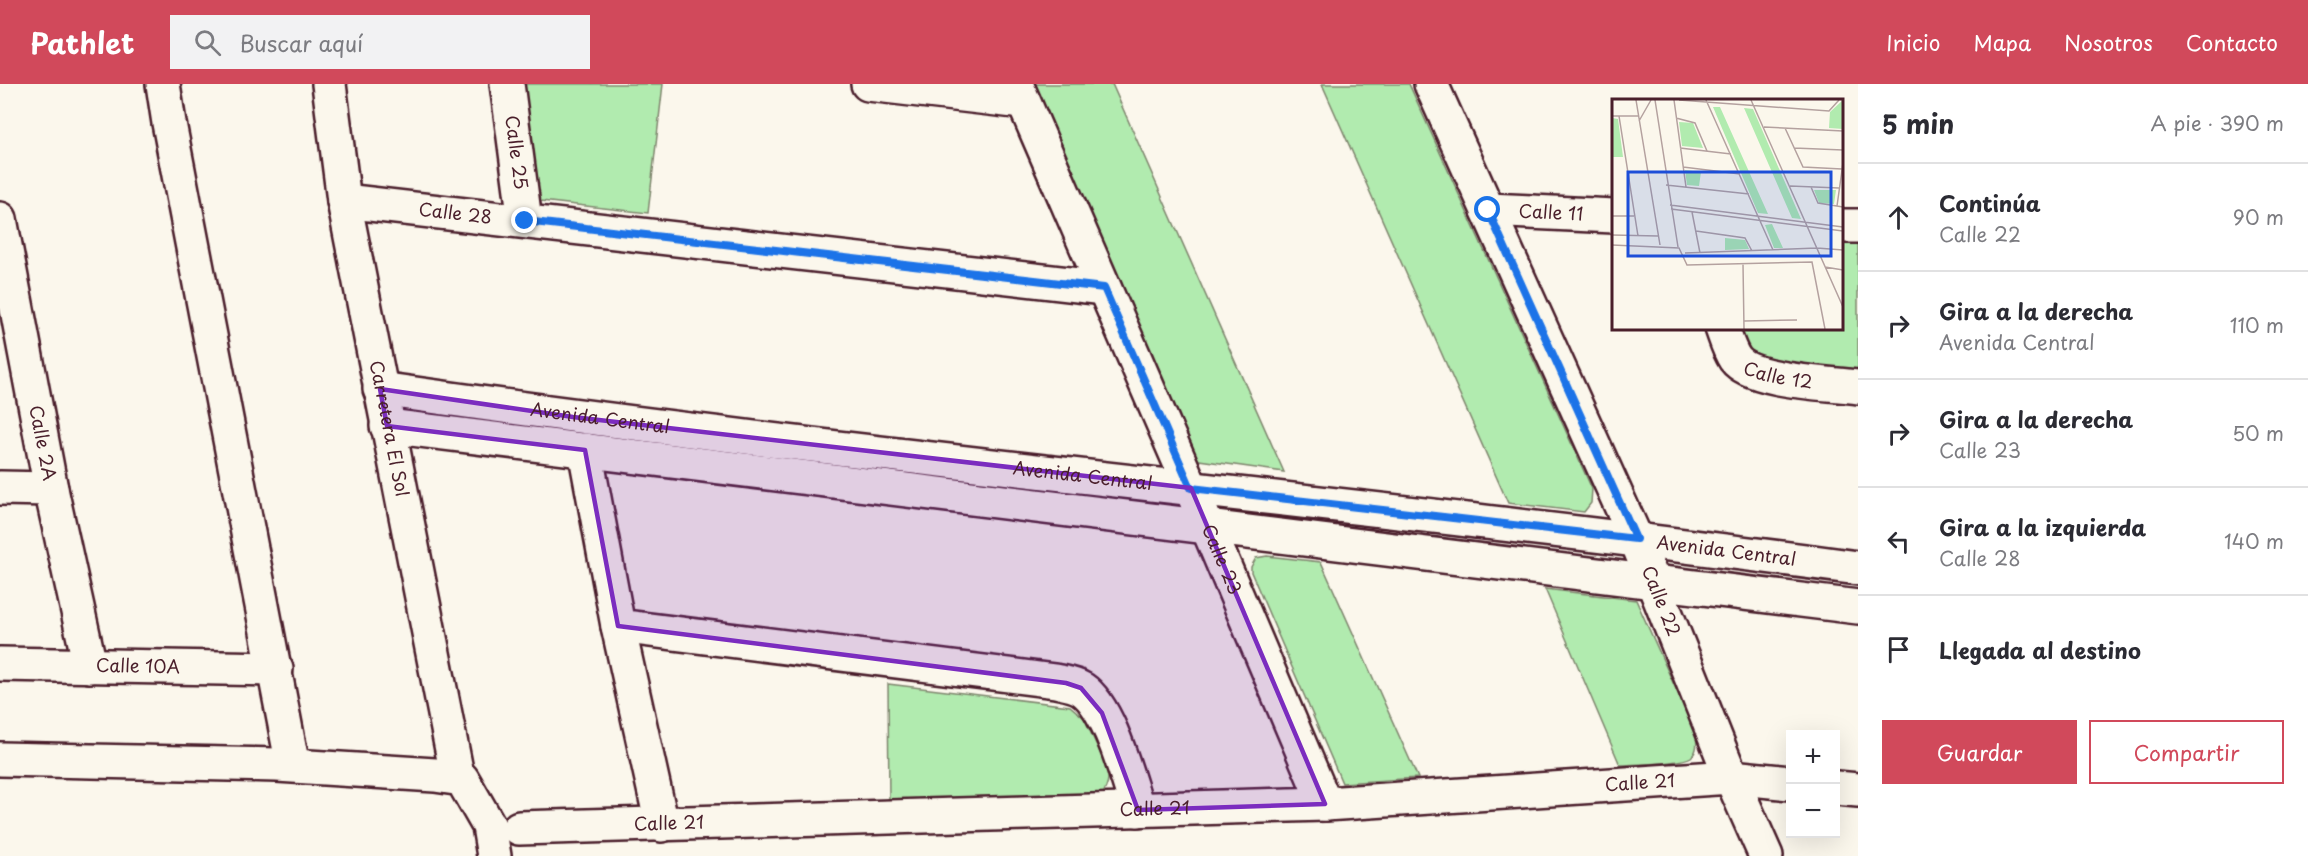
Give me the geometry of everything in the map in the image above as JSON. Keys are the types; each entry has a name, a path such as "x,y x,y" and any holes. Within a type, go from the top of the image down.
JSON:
{"street":[{"path":"163,84 291,756"},
{"name":"Carretera El Sol","path":"329,84 344,201 456,770"},
{"name":"Calle 25","path":"507,84 525,221"},
{"path":"868,84 1019,93"},
{"name":"Calle 22","path":"1431,84 1636,539 1731,777 1766,856"},
{"name":"Calle 23","path":"1019,93 1208,527 1325,804"},
{"name":"Calle 28","path":"344,201 1104,288"},
{"name":"Calle 11","path":"1488,210 1612,216"},
{"name":"Calle 2A","path":"0,219 51,489 90,666"},
{"name":"Calle 12","path":"1723,330 1736,360 1752,372 1770,377 1858,387"},
{"name":"Avenida Central","path":"380,389 573,417 1636,539 1858,568"},
{"name":"Avenida Central","path":"387,426 1858,607"},
{"path":"585,450 618,626 662,825"},
{"path":"0,488 51,489"},
{"path":"618,626 1055,681 1074,686 1089,696 1102,713 1138,810"},
{"name":"Calle 10A","path":"0,664 276,669"},
{"path":"0,759 277,765 435,775 462,779 489,826 494,856"},
{"name":"Calle 21","path":"519,828 1325,804 1731,777 1786,782"},
{"path":"1840,788 1858,790"}],"highlighted area":[{"path":"380,389 573,417 1191,488 1325,804 1138,810 1102,713 1081,688 1066,683 618,626 585,450 387,426"}],"green space":[{"path":"519,84 663,84 648,213 541,201 538,197"},
{"path":"1025,84 1112,84 1284,472 1192,459"},
{"path":"1322,84 1409,84 1592,489 1591,503 1584,512 1508,503"},
{"path":"1843,240 1858,240 1858,378 1759,367 1733,330 1843,330"},
{"path":"1267,556 1321,562 1418,778 1342,783 1251,572 1256,558"},
{"path":"1545,589 1636,600 1696,734 1696,749 1691,757 1668,762 1620,765"},
{"path":"888,684 1070,706 1084,718 1108,770 1103,794 889,801"}],"route":[{"path":"525,221 1104,288 1191,488 1636,539 1488,210"}]}
